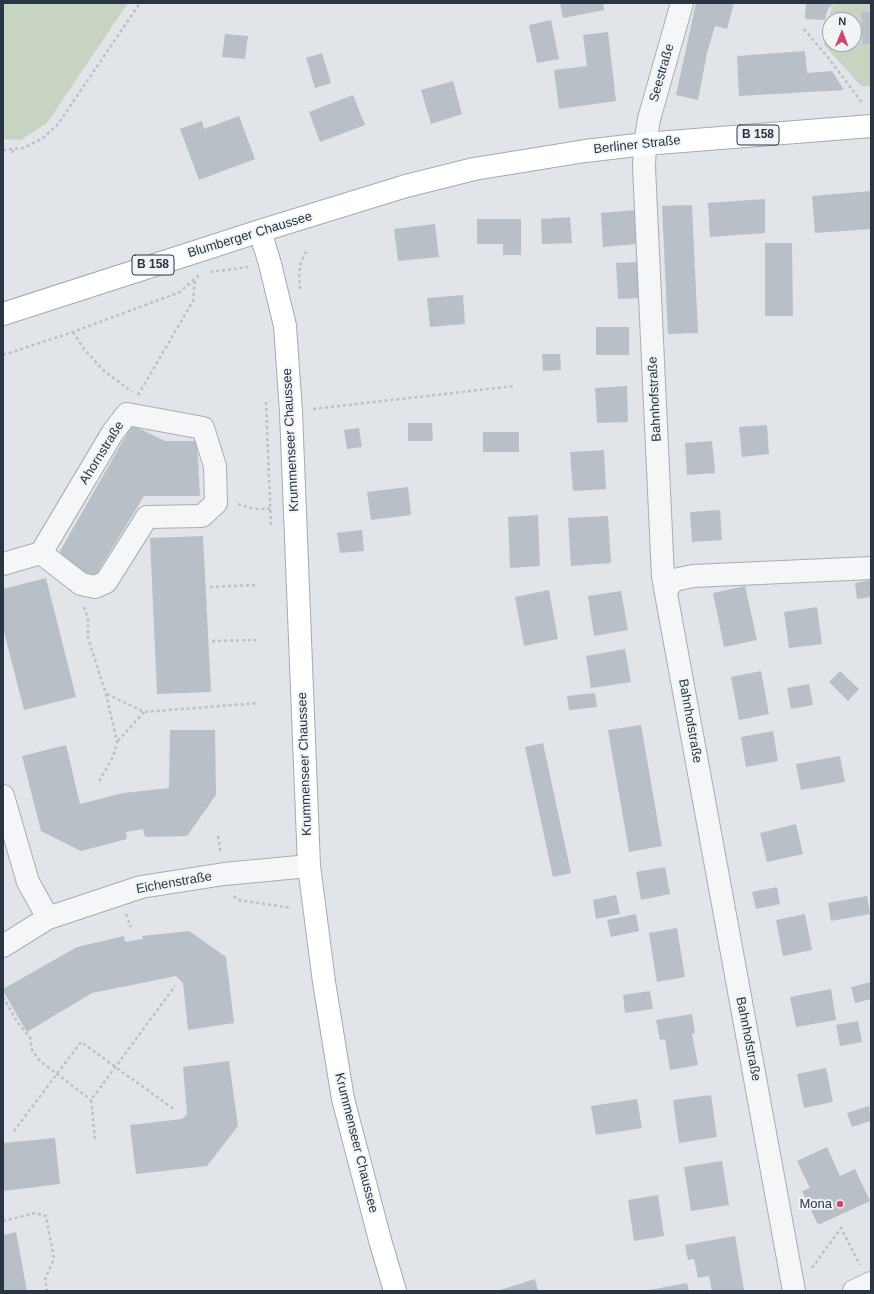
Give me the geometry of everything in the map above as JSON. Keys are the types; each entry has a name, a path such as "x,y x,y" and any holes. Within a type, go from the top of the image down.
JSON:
{"main road":[{"name":"Berliner Straße","path":"406,186 474,169 585,150 868,117"},
{"name":"Blumberger Chaussee","path":"3,314 260,231 406,186"},
{"name":"Krummenseer Chaussee","path":"260,231 270,264 285,326 290,404 309,866 314,906 342,1099 395,1291"}],"street":[{"name":"Seestraße","path":"645,144 649,119 682,3"},
{"name":"Bahnhofstraße","path":"645,144 645,188 663,577 794,1291"},
{"name":"Ahornstraße","path":"41,553 113,432 127,414 203,428 215,466 216,503 202,516 147,517 106,582 95,587 81,584"},
{"path":"3,564 41,553 81,584"},
{"path":"666,590 674,580 693,576 871,568"},
{"path":"3,796 28,882 48,918"},
{"name":"Eichenstraße","path":"3,946 48,918 140,887 224,874 309,866"}],"path":[{"path":"3,150 23,148 42,139 58,124 140,3"},
{"path":"804,29 860,99 868,117"},
{"path":"13,150 13,156"},
{"path":"300,292 299,274 301,262 308,250"},
{"path":"209,272 270,264"},
{"path":"3,355 73,332 180,292 201,273"},
{"path":"73,332 84,349 103,370 137,396 194,301 195,278"},
{"path":"306,410 514,386"},
{"path":"266,402 271,527"},
{"path":"254,509 270,509"},
{"path":"81,584 78,591 88,618 88,638 106,694 117,742"},
{"path":"210,587 255,585"},
{"path":"212,641 256,640"},
{"path":"106,694 144,712 258,703"},
{"path":"98,783 113,757 117,742 144,712"},
{"path":"218,836 224,874 231,894 238,900 293,908 314,906"},
{"path":"95,1139 91,1100 175,986"},
{"path":"3,997 18,1023 30,1037 32,1050 40,1061 91,1100"},
{"path":"14,1131 82,1042 175,1110"},
{"path":"3,1221 35,1213 46,1216 54,1259 45,1279 47,1291"},
{"path":"810,1270 841,1228 865,1286"}],"green space":[{"path":"3,3 128,3 47,123 21,140 3,139"},
{"path":"836,3 871,3 871,86 861,86 830,52 862,52 862,12 830,12 832,7"}],"building":[{"path":"560,3 603,3 604,10 563,18"},
{"path":"696,3 734,3 727,29 715,26 707,53 698,100 676,95"},
{"path":"806,3 834,3 827,12 822,12 822,20 805,19"},
{"path":"862,12 871,12 871,44 863,45"},
{"path":"551,20 559,59 537,63 529,25"},
{"path":"608,32 616,101 559,109 554,70 587,66 583,35"},
{"path":"225,34 248,36 245,59 222,57"},
{"path":"805,51 807,73 832,71 844,90 739,96 737,56"},
{"path":"322,53 331,83 315,88 306,58"},
{"path":"453,81 462,114 431,124 421,90"},
{"path":"353,95 365,125 320,142 309,112"},
{"path":"239,116 255,159 199,180 180,129 202,121 204,129"},
{"path":"871,191 871,229 815,233 812,196"},
{"path":"765,199 765,233 710,237 708,203"},
{"path":"692,205 698,333 668,334 662,206"},
{"path":"635,210 637,244 603,247 601,213"},
{"path":"570,217 572,243 542,244 541,219"},
{"path":"477,219 521,219 521,255 503,255 503,244 477,244"},
{"path":"435,224 439,257 398,261 394,229"},
{"path":"765,243 792,243 793,316 765,316"},
{"path":"638,262 640,298 618,299 616,263"},
{"path":"463,295 465,324 430,327 427,298"},
{"path":"596,327 629,327 629,355 596,355"},
{"path":"542,354 560,354 561,370 543,371"},
{"path":"627,386 628,422 597,423 595,388"},
{"path":"408,423 432,423 433,441 408,441"},
{"path":"132,425 165,441 197,441 200,496 144,496 94,578 56,558"},
{"path":"767,425 769,454 742,457 739,427"},
{"path":"359,428 362,447 347,449 344,430"},
{"path":"483,432 519,432 519,452 483,452"},
{"path":"712,441 715,473 687,475 685,443"},
{"path":"604,450 606,489 573,491 570,452"},
{"path":"408,487 411,515 371,520 367,492"},
{"path":"720,510 722,540 692,542 690,512"},
{"path":"538,515 540,566 510,568 508,517"},
{"path":"608,516 611,563 571,566 568,518"},
{"path":"362,530 364,551 340,553 337,533"},
{"path":"203,536 211,692 157,694 150,538"},
{"path":"46,578 76,697 24,710 3,628 3,589"},
{"path":"871,580 871,597 857,599 855,583"},
{"path":"745,586 757,640 724,647 713,593"},
{"path":"549,590 558,639 524,646 515,597"},
{"path":"621,591 628,630 594,636 588,596"},
{"path":"817,607 822,644 789,648 784,612"},
{"path":"625,649 631,682 591,688 586,656"},
{"path":"761,671 769,714 739,720 731,677"},
{"path":"840,671 859,689 848,701 829,682"},
{"path":"809,684 813,705 791,709 787,688"},
{"path":"595,693 597,707 569,710 567,696"},
{"path":"641,725 662,846 629,852 608,730"},
{"path":"170,730 215,730 216,795 187,836 145,837 143,829 126,832 127,839 81,851 41,831 22,756 66,745 80,804 123,793 169,788"},
{"path":"773,731 778,761 746,767 741,737"},
{"path":"543,743 571,873 553,877 525,747"},
{"path":"840,756 845,782 801,790 796,764"},
{"path":"796,824 803,854 767,862 760,833"},
{"path":"665,867 670,894 641,900 636,872"},
{"path":"777,887 780,904 756,909 752,892"},
{"path":"616,895 620,914 596,919 593,900"},
{"path":"867,896 870,914 831,921 828,903"},
{"path":"636,914 639,931 611,937 607,920"},
{"path":"805,914 812,950 783,956 776,920"},
{"path":"677,928 685,977 657,982 649,933"},
{"path":"189,931 226,957 234,1023 188,1030 183,983 176,976 92,993 27,1032 3,991 3,989 77,947 124,936 125,942 143,939 142,936"},
{"path":"871,982 871,999 855,1003 851,987"},
{"path":"831,989 836,1020 796,1027 790,997"},
{"path":"650,991 653,1009 625,1013 623,995"},
{"path":"692,1014 695,1033 692,1034 698,1065 670,1070 665,1039 660,1040 656,1020"},
{"path":"858,1021 862,1042 840,1046 836,1025"},
{"path":"229,1061 238,1126 207,1166 136,1174 130,1125 182,1119 187,1114 183,1067"},
{"path":"826,1068 833,1102 804,1108 797,1074"},
{"path":"711,1095 717,1137 679,1143 673,1100"},
{"path":"637,1099 642,1128 596,1135 591,1106"},
{"path":"869,1106 871,1121 852,1127 847,1113"},
{"path":"55,1138 60,1184 3,1191 3,1143"},
{"path":"827,1147 840,1176 855,1169 870,1201 818,1225 802,1191 810,1188 797,1161"},
{"path":"722,1161 729,1205 691,1211 684,1167"},
{"path":"658,1195 664,1236 634,1241 628,1200"},
{"path":"16,1232 27,1291 3,1291 3,1235"},
{"path":"735,1236 744,1290 712,1291 709,1276 698,1278 694,1259 688,1260 685,1245"},
{"path":"535,1279 538,1291 497,1291"},
{"path":"687,1283 689,1291 649,1291 649,1290"}],"place":[{"name":"Mona","path":"840,1204"}]}
